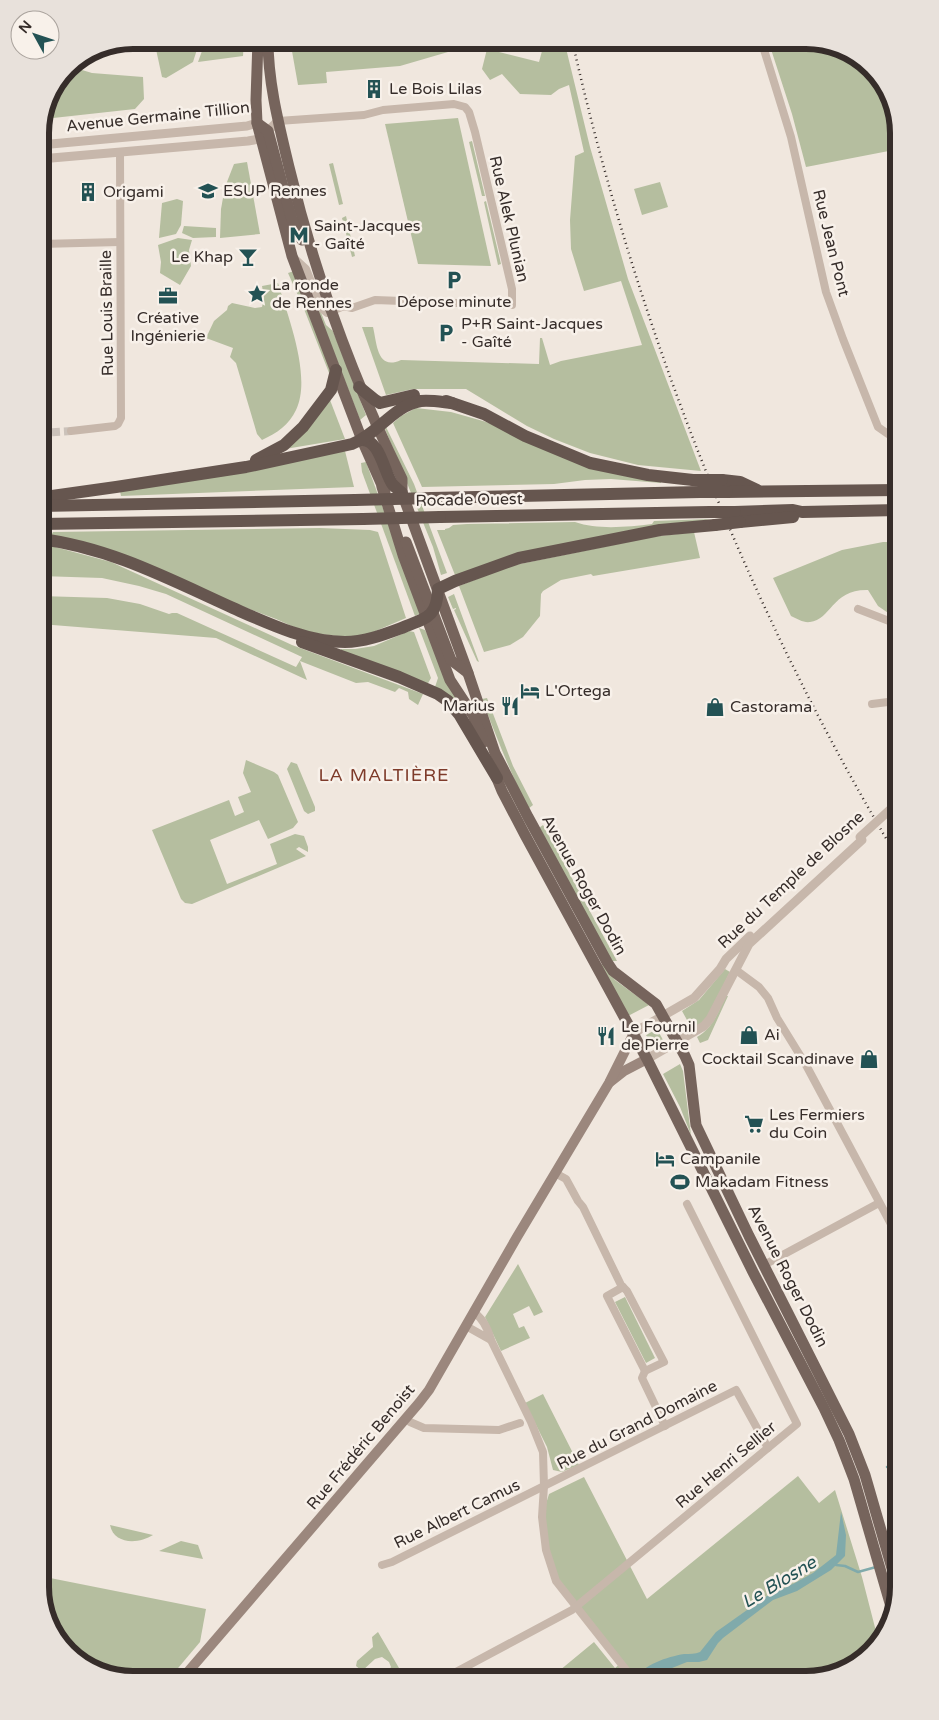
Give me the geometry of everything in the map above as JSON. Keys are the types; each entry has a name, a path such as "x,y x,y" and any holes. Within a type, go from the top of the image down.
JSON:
{"highway":[{"path":"246,467 284,445 303,427 331,390 336,370"},
{"path":"360,387 380,403 420,394 437,397 484,414 524,436 590,463 669,478 740,482 760,491"},
{"path":"49,497 246,467 352,444 362,440 378,429 403,406 422,401 452,403"},
{"path":"362,440 373,444 392,484 402,493"},
{"name":"Rocade Ouest","path":"49,506 700,492 890,490"},
{"name":"Rocade Ouest","path":"49,524 710,512 737,517 793,510 802,512 890,510"},
{"path":"49,540 63,542 121,559 274,626 309,637 344,642 372,638 430,614 438,601 432,591 524,556 660,530 715,525 737,517"},
{"path":"274,626 281,633 304,643 399,677 438,694 448,701 459,714 497,778"}],"main road":[{"path":"258,49 256,100 258,123 264,135 292,220 318,274"},
{"path":"269,49 278,121 300,213 318,274 360,387 402,479 402,493 432,591"},
{"name":"Avenue Germaine Tillion","path":"258,123 278,121"},
{"path":"264,135 292,256 362,440 382,487 432,591"},
{"path":"382,487 403,555 451,660 468,673"},
{"name":"Avenue Roger Dodin","path":"432,591 468,673 495,752 528,817 607,962 613,970 656,1004 689,1064 696,1125 849,1434 865,1475 890,1600"},
{"name":"Avenue Roger Dodin","path":"430,614 450,680 473,715 497,778 520,826 647,1059 778,1322 824,1408 873,1522 890,1568"},
{"name":"Rue Frédéric Benoist","path":"189,1671 429,1390 609,1083 633,1035"},
{"name":"Rue Frédéric Benoist","path":"609,1083 624,1071 647,1059"}],"street":[{"name":"Rue Jean Pont","path":"764,49 791,137 829,300 878,427 890,434"},
{"name":"Rue Alek Plunian","path":"278,121 364,116 378,111 454,104 467,108 475,132 512,289 512,305 375,300 352,308 344,306 332,311"},
{"path":"264,135 278,121"},
{"name":"Avenue Germaine Tillion","path":"49,144 247,126 258,123"},
{"name":"Avenue Germaine Tillion","path":"49,158 248,141 264,135"},
{"name":"Rue Louis Braille","path":"72,431 115,426 122,418 120,153"},
{"path":"49,244 120,242"},
{"path":"292,256 306,269 322,309 327,313 332,311"},
{"path":"858,609 890,622"},
{"path":"872,704 890,703"},
{"name":"Rue du Temple de Blosne","path":"647,1059 704,1026 710,1019 748,944 890,811"},
{"name":"Rue du Temple de Blosne","path":"633,1035 694,998 738,947 861,838"},
{"path":"726,959 736,970"},
{"name":"Rue du Temple de Blosne","path":"736,970 759,987 768,998 776,1018 802,1058 890,1223"},
{"path":"555,1173 566,1179 583,1207 623,1288 627,1291 664,1362 645,1371 642,1378 665,1426"},
{"path":"764,1265 879,1203"},
{"name":"Rue Henri Sellier","path":"458,1671 575,1607 797,1424 687,1204"},
{"path":"623,1288 607,1296 645,1371"},
{"path":"474,1312 481,1319 489,1333 538,1436 543,1452 544,1486 542,1517 546,1550 556,1581 627,1671"},
{"path":"466,1326 491,1340"},
{"name":"Rue du Grand Domaine","path":"544,1486 736,1390 768,1448"},
{"path":"406,1418 410,1422 424,1428 498,1430 520,1422"},
{"name":"Rue Albert Camus","path":"382,1565 392,1562 544,1486"}],"green space":[{"path":"156,49 197,49 193,62 166,78 162,77"},
{"path":"203,49 243,49 243,56 198,62"},
{"path":"292,49 447,49 448,52 400,66 326,72 327,83 298,85"},
{"path":"487,49 539,62 543,49 566,49 590,147 628,279 701,471 638,465 590,453 527,426 466,389 413,389 386,395 362,327 373,327 377,348 383,359 387,362 401,360 539,364 540,338 542,338 550,365 561,361 642,345 621,281 584,291 571,249 570,220 575,156 584,152 569,85 551,95 520,94 502,74 490,80 482,69"},
{"path":"771,49 812,49 833,53 843,57 862,70 879,91 889,116 890,151 806,167 792,114"},
{"path":"78,69 92,73 143,77 144,99 135,109 51,118 57,96 66,82"},
{"path":"458,118 491,266 418,264 385,124"},
{"path":"472,141 485,196 482,196 469,142"},
{"path":"247,162 260,234 220,238 221,209 225,187 234,164"},
{"path":"333,163 343,204 339,205 329,164"},
{"path":"660,182 668,207 642,215 634,189"},
{"path":"177,199 183,201 181,225 176,234 159,238 162,203"},
{"path":"486,201 501,264 498,265 484,202"},
{"path":"346,216 355,256 352,257 342,218"},
{"path":"184,226 216,228 216,237 193,238 182,233"},
{"path":"178,238 192,240 189,250 191,266 180,285 160,273 161,262 158,245"},
{"path":"294,271 330,366 331,378 288,273"},
{"path":"278,283 297,347 300,364 300,396 296,410 290,420 278,431 262,440 257,434 236,363 230,357 233,348 206,338 214,321 227,310 228,306 232,303 255,308 262,307 264,298 262,286"},
{"path":"320,310 326,325 333,331 366,415 360,420 318,311"},
{"path":"330,400 345,439 285,449"},
{"path":"416,408 451,412 483,421 661,481 661,483 611,479 554,484 422,487 393,423"},
{"path":"386,427 414,484 447,573 441,575 433,547 385,429"},
{"path":"345,451 354,487 121,496 120,491"},
{"path":"366,462 420,609 419,614 415,616 362,472 361,463"},
{"path":"710,519 455,575 437,530 445,530 453,525 467,524 575,522 584,525 613,527 652,524 654,521"},
{"path":"320,528 378,532 406,618 364,636 345,637 305,632 276,619 51,535 53,532"},
{"path":"694,532 700,558 561,580 541,594 540,616 523,637 510,645 484,652 459,586 510,566 652,537"},
{"path":"890,542 890,614 878,606 868,590 847,594 817,620 805,622 791,616 773,578 842,550"},
{"path":"49,547 111,562 292,645 423,694 418,705 409,699 408,692 399,688 395,692 368,682 356,683 300,661 307,680 216,638 49,625 49,596 107,598 140,604 169,614 177,613 296,667 302,657 166,594 102,578 49,576"},
{"path":"454,594 479,662 454,610 456,608 453,609 448,597"},
{"path":"419,628 425,630 470,715 435,687 438,678"},
{"path":"409,631 414,632 431,678 427,685 341,652 341,649 374,646"},
{"path":"487,698 513,766 533,805 528,809 482,699"},
{"path":"246,760 278,775 298,822 293,828 268,839 259,820 210,840 227,884 277,864 270,844 295,834 304,836 308,852 299,847 296,849 306,856 192,904 185,903 181,899 152,830 229,800 235,816 244,812 238,797 251,792 243,773"},
{"path":"291,762 297,764 315,807 315,811 308,814 304,811 287,769"},
{"path":"543,825 617,961 611,961 539,828"},
{"path":"603,964 615,980 649,1005 628,1016 601,965"},
{"path":"725,969 730,972 707,1017 702,1023 692,1029 682,1011 699,1000"},
{"path":"726,996 728,996 708,1040 700,1043 697,1037 711,1024"},
{"path":"657,1029 663,1040 652,1046 646,1035"},
{"path":"680,1064 683,1071 691,1135 680,1107 663,1074"},
{"path":"518,1264 543,1312 534,1316 529,1306 513,1314 519,1328 524,1326 530,1338 501,1351 485,1317"},
{"path":"625,1297 655,1358 646,1363 615,1302"},
{"path":"543,1394 579,1465 562,1472 553,1470 547,1447 525,1403"},
{"path":"798,1476 819,1503 835,1490 862,1577 876,1633 869,1643 853,1657 823,1670 559,1671 594,1642 615,1668 621,1663 556,1581 542,1517 549,1494 584,1477 647,1599"},
{"path":"110,1525 153,1535 141,1540 128,1541 116,1536 112,1532"},
{"path":"181,1541 198,1545 203,1559 159,1551"},
{"path":"49,1578 206,1609 200,1642 176,1671 116,1670 96,1663 77,1650 60,1629 50,1604"},
{"path":"378,1632 401,1671 388,1671 391,1667 389,1662 382,1657 375,1659 362,1671 356,1666 357,1661 373,1647 372,1637"}],"water":[{"path":"841,1512 846,1535 845,1556 831,1570 797,1591 773,1600 723,1638 707,1660 687,1662 664,1671 642,1671 663,1659 700,1652 716,1632 767,1596 813,1573 836,1555"}],"waterway":[{"name":"Le Blosne","path":"836,1565 845,1566 858,1572 876,1567"}],"tunnel":[{"path":"49,432 71,431"}],"railway":[{"path":"574,49 598,148 629,254 664,360 703,463 746,566 793,666 844,764 890,844"}],"place":[{"name":"Le Bois Lilas","path":"374,89"},
{"name":"ESUP Rennes","path":"208,191"},
{"name":"Origami","path":"88,192"},
{"name":"Saint-Jacques - Gaîté","path":"299,235"},
{"name":"Le Khap","path":"248,257"},
{"name":"Dépose minute","path":"454,280"},
{"name":"La ronde de Rennes","path":"257,294"},
{"name":"Créative Ingénierie","path":"168,296"},
{"name":"P+R Saint-Jacques - Gaîté","path":"446,333"},
{"name":"L'Ortega","path":"530,691"},
{"name":"Marius","path":"510,706"},
{"name":"Castorama","path":"715,707"},
{"name":"Ai","path":"749,1035"},
{"name":"Le Fournil de Pierre","path":"606,1036"},
{"name":"Cocktail Scandinave","path":"869,1059"},
{"name":"Les Fermiers du Coin","path":"754,1124"},
{"name":"Campanile","path":"665,1159"},
{"name":"Makadam Fitness","path":"680,1182"}],"district":[{"name":"LA MALTIÈRE","path":"384,775"}]}
